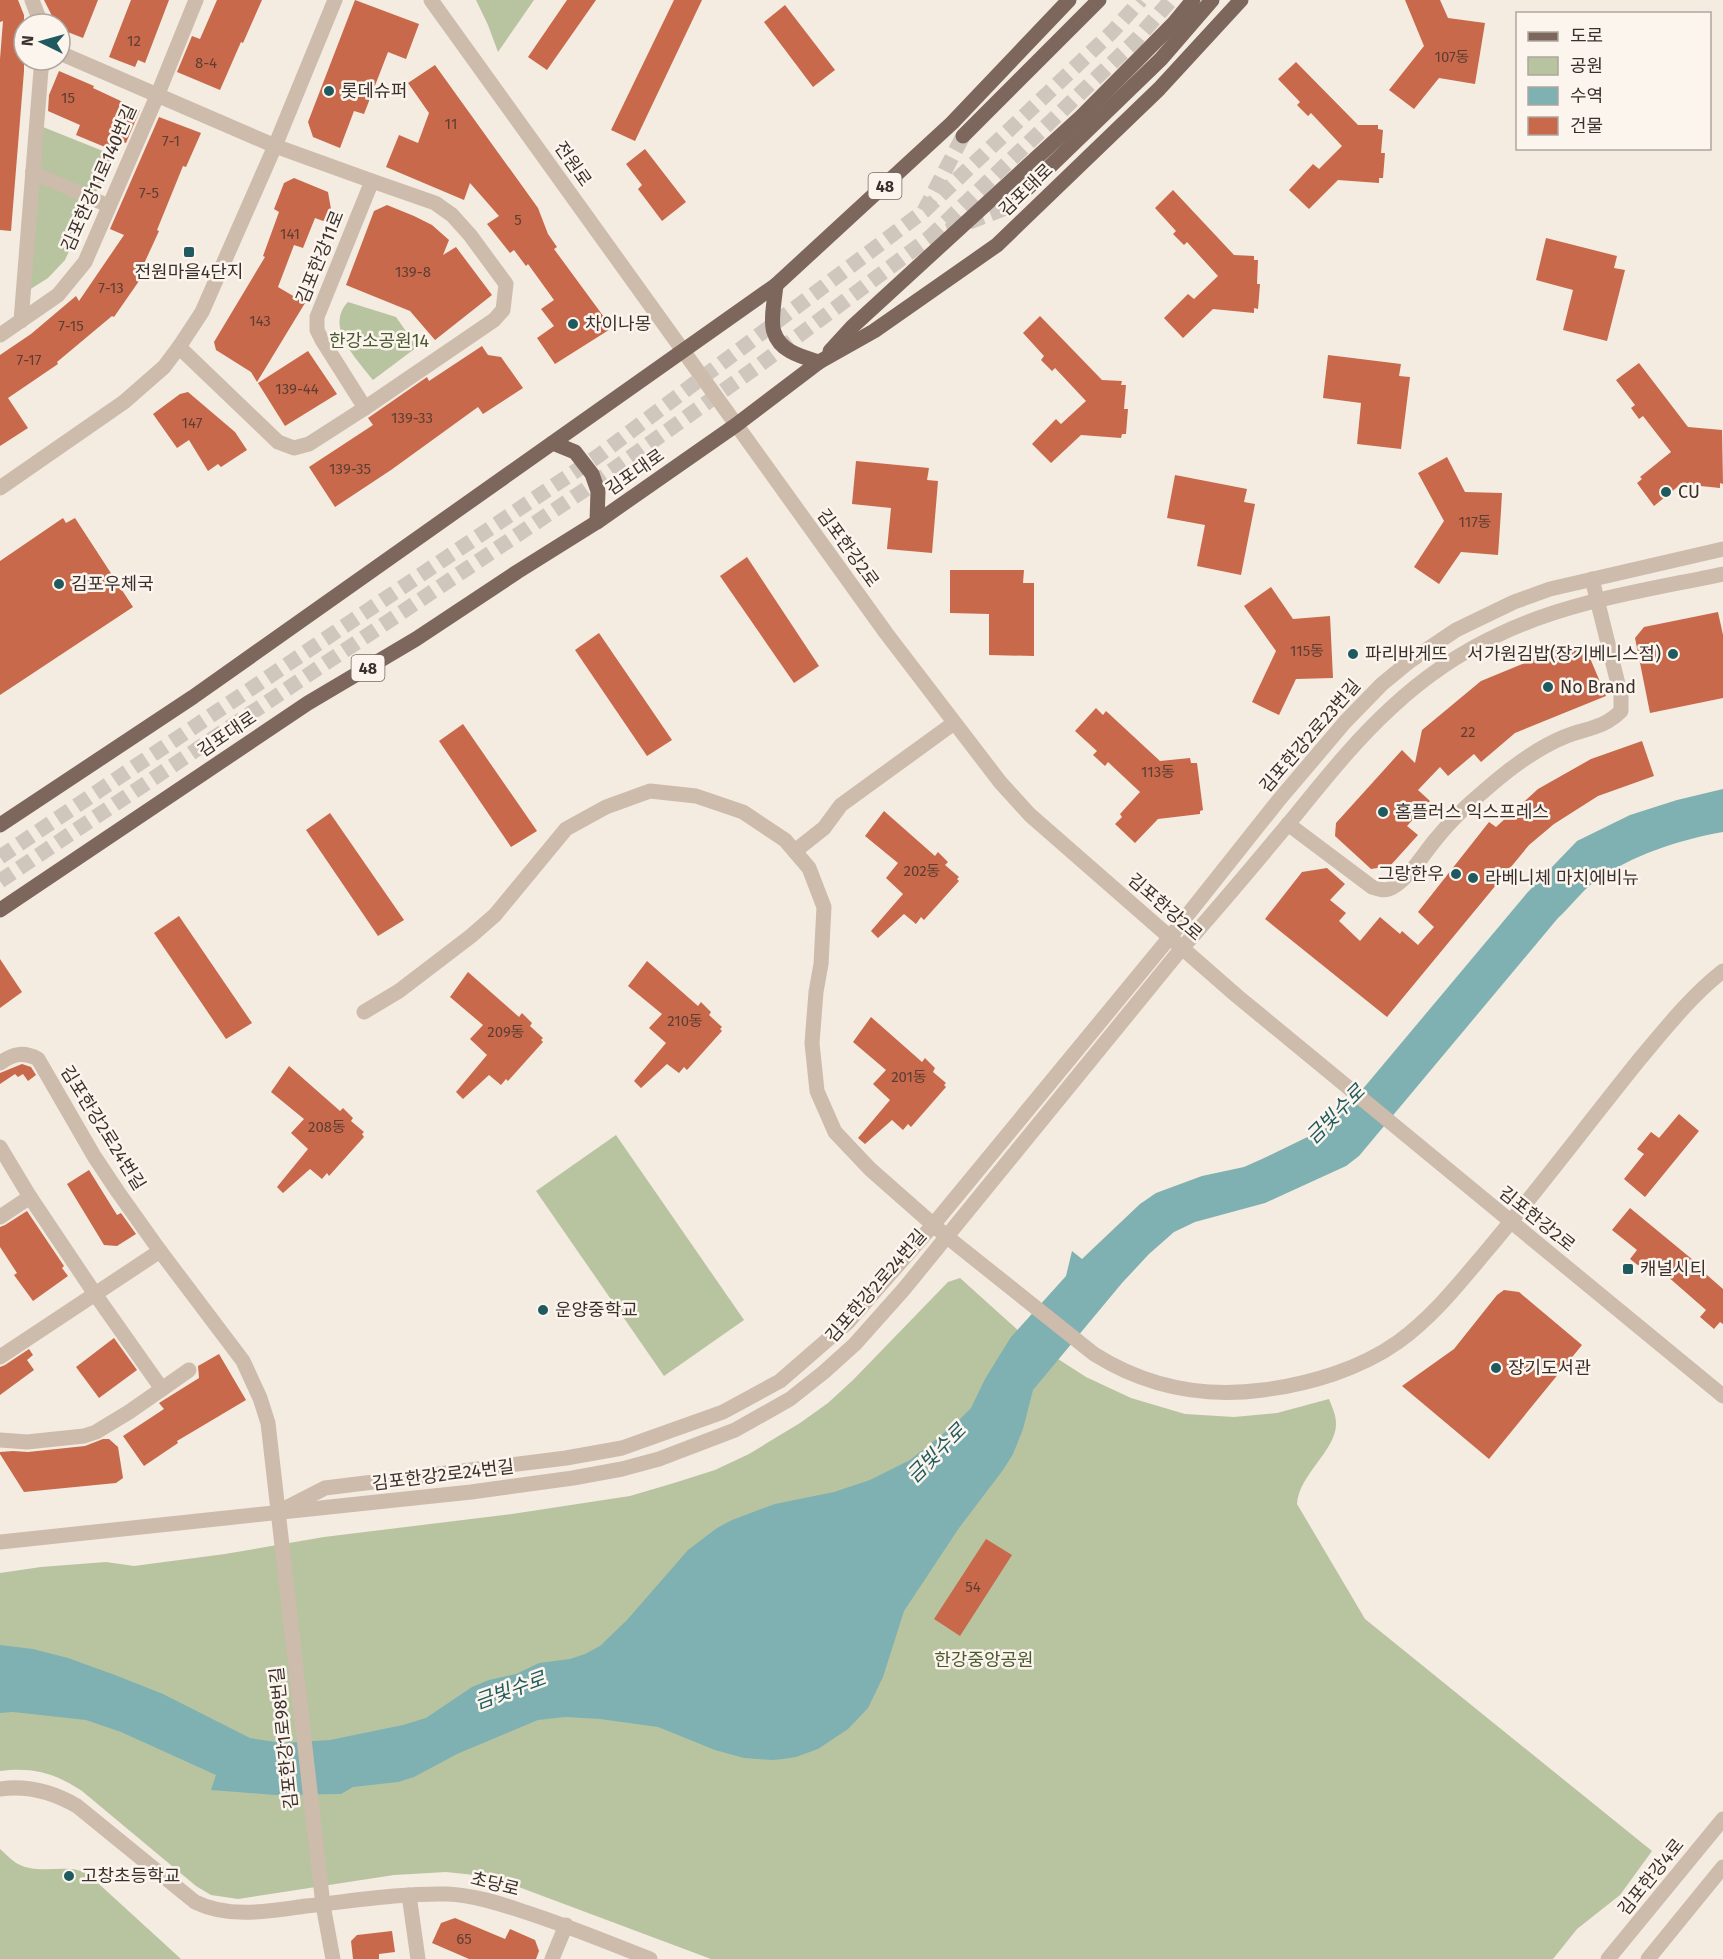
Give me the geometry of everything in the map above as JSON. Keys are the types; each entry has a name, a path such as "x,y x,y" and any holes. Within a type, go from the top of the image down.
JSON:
{"main road":[{"name":"48","path":"0,825 193,697 776,285 952,123 1069,0"},
{"path":"963,136 1099,0"},
{"path":"776,285 774,332 783,345 795,355 819,362 852,327 1082,116 1174,23 1193,0"},
{"path":"1008,207 1161,59 1212,0"},
{"name":"김포대로","path":"0,910 308,703 416,639 597,522 736,425 819,362 874,331 997,245 1159,89 1241,0"},
{"path":"553,443 575,452 592,474 598,491 597,522"}],"street":[{"path":"157,96 196,0"},
{"path":"0,488 124,402 164,366 179,347 202,312 275,146 335,0"},
{"name":"전원로","path":"431,0 683,351"},
{"name":"김포한강11로140번길","path":"72,58 275,146"},
{"path":"21,321 41,72"},
{"name":"김포한강11로140번길","path":"0,335 58,295 85,262 157,96"},
{"path":"179,347 278,442 294,448 309,444 365,408 494,320 503,310 506,301 506,284 470,235 452,215 435,203 275,146"},
{"path":"32,172 109,206"},
{"name":"김포한강11로","path":"365,408 322,340 317,330 316,317 372,182"},
{"name":"김포한강2로","path":"683,351 886,633 1000,782 1030,815 1237,996 1723,1396"},
{"name":"김포한강2로23번길","path":"1170,937 1332,736 1382,684 1433,644 1484,615 1550,589 1723,549"},
{"path":"1182,948 1225,901 1356,743 1415,688 1473,648 1500,634 1548,615 1597,601 1723,574"},
{"path":"1288,824 1372,887 1381,890 1389,889 1409,872 1437,837 1494,782 1525,759 1563,738 1610,721 1621,711 1621,696 1592,579"},
{"path":"795,851 824,828 841,805 954,723"},
{"path":"364,1012 399,991 471,936 495,915 566,829 606,807 650,791 696,796 743,813 785,840 795,851 809,868 824,907 821,964 812,1043 817,1091 834,1132 870,1169 946,1236 1094,1354 1116,1368 1174,1388 1244,1392 1284,1387 1318,1379 1359,1364 1406,1336 1429,1317 1510,1222 1654,1042 1700,991 1723,972"},
{"name":"김포한강2로24번길","path":"279,1512 325,1488 622,1448 723,1413 780,1381 848,1322 933,1225 1170,937"},
{"name":"김포한강2로24번길","path":"0,1542 332,1508 573,1478 659,1459 735,1430 790,1399 855,1344 904,1289 1182,948"},
{"name":"김포한강2로24번길","path":"0,1063 16,1054 25,1053 38,1059 94,1156 160,1251 243,1361 252,1377 268,1423 279,1512"},
{"path":"0,1147 30,1197 162,1389"},
{"path":"0,1217 30,1197"},
{"path":"0,1357 160,1251"},
{"path":"0,1440 27,1443 84,1436 96,1432 189,1370"},
{"name":"김포한강1로98번길","path":"279,1512 314,1831 323,1905 333,1959"},
{"name":"초당로","path":"0,1789 11,1787 32,1789 62,1797 77,1806 195,1902 209,1909 229,1913 256,1912 409,1895 448,1894 473,1897 566,1925 650,1959"},
{"name":"김포한강4로","path":"1608,1959 1723,1819"},
{"path":"1648,1959 1723,1867"},
{"path":"409,1895 418,1959"},
{"path":"552,1959 566,1925"}],"green space":[{"path":"476,0 534,0 498,52"},
{"path":"43,127 113,155 65,260 48,278 29,290"},
{"name":"한강소공원14","path":"348,302 396,317 417,347 373,380 352,353 341,332 342,312"},
{"path":"616,1135 744,1320 664,1376 536,1191"},
{"name":"한강중앙공원","path":"960,1278 1030,1341 1086,1377 1131,1398 1185,1414 1234,1417 1277,1413 1329,1399 1335,1417 1335,1433 1325,1453 1304,1482 1297,1504 1365,1619 1652,1851 1620,1895 1577,1929 1553,1959 711,1959 484,1876 446,1872 394,1875 238,1899 211,1895 196,1886 72,1785 53,1776 33,1771 0,1771 0,1573 106,1562 134,1566 225,1554 324,1537 512,1514 630,1496 674,1483 715,1470 749,1454 828,1403 948,1282"},
{"path":"0,1849 16,1863 27,1867 71,1869 88,1874 181,1959 0,1959"}],"water":[{"name":"금빛수로","path":"1723,789 1723,832 1689,839 1640,856 1609,872 1589,886 1558,918 1359,1156 1346,1166 1265,1203 1195,1222 1174,1232 1149,1254 1033,1390 1023,1429 1013,1454 959,1528 904,1611 883,1677 868,1708 848,1729 818,1749 783,1759 744,1758 715,1750 658,1727 565,1717 538,1720 457,1754 414,1777 398,1782 353,1787 341,1794 275,1795 211,1790 216,1775 121,1732 86,1720 13,1712 0,1713 0,1645 33,1649 68,1658 163,1694 250,1738 282,1743 330,1740 426,1718 472,1687 489,1680 516,1674 539,1663 570,1659 600,1646 627,1620 688,1550 717,1528 775,1504 834,1492 870,1480 910,1460 955,1424 971,1408 985,1379 1011,1337 1066,1276 1072,1251 1082,1259 1140,1204 1156,1193 1202,1176 1244,1167 1326,1128 1346,1109 1527,893 1577,841 1630,815"}],"building":[{"path":"0,0 18,0 23,12 12,12 12,72 24,72 11,231 0,230 0,59 3,21 0,22"},
{"path":"44,0 98,0 83,38 72,34 72,12 50,12"},
{"path":"131,0 169,0 145,63 138,60 135,67 109,57"},
{"path":"217,0 262,0 220,90 177,72 192,36 200,39"},
{"path":"355,0 419,24 406,59 388,52 364,114 354,111 340,148 313,137 308,122"},
{"path":"567,0 596,0 547,70 528,57"},
{"path":"674,0 702,0 635,141 611,130"},
{"path":"1405,0 1440,0 1448,18 1485,23 1475,84 1439,78 1414,109 1389,90 1424,46"},
{"path":"785,5 835,70 813,87 764,22"},
{"path":"1296,62 1358,125 1378,125 1378,129 1383,130 1381,153 1385,153 1383,178 1379,178 1379,183 1338,180 1309,209 1289,190 1313,164 1319,169 1342,146 1311,113 1308,116 1297,105 1300,102 1278,79"},
{"path":"435,65 538,208 548,234 557,247 554,249 612,328 555,364 537,338 554,326 541,309 554,300 528,264 526,266 514,250 510,253 487,224 499,216 470,183 464,200 386,167 399,135 418,143 429,113 408,83"},
{"path":"59,72 61,72 140,110 126,143 116,139 112,150 76,135 80,125 48,111 49,95"},
{"path":"159,117 201,133 186,167 183,166 157,230 159,231 137,279 139,281 114,317 112,316 57,362 58,364 8,398 28,428 0,446 0,355 31,334 76,296 79,301 124,235 110,229"},
{"path":"645,149 686,202 662,221 638,189 642,185 626,164"},
{"path":"294,178 328,192 331,209 326,222 315,218 303,248 294,245 278,287 305,303 257,382 251,372 216,350 214,342 265,257 263,256 279,212 274,209 284,183"},
{"path":"1173,190 1234,255 1254,256 1254,260 1258,260 1257,284 1260,284 1258,309 1254,308 1254,313 1213,309 1183,338 1164,318 1188,294 1194,299 1218,276 1187,242 1184,245 1173,234 1176,231 1155,208"},
{"path":"387,205 432,225 449,240 443,255 456,247 492,295 435,340 410,311 346,285 374,211"},
{"path":"1546,238 1617,256 1614,268 1625,270 1607,341 1563,330 1573,290 1536,280"},
{"path":"1040,316 1102,380 1122,381 1121,385 1126,385 1124,409 1128,409 1126,434 1122,434 1121,438 1081,435 1051,463 1032,444 1056,419 1061,424 1086,401 1055,368 1052,371 1041,360 1044,356 1023,333"},
{"path":"482,346 488,355 501,357 523,388 483,414 478,407 335,507 309,467 373,425 368,418 427,377 429,381"},
{"path":"308,351 337,394 285,426 258,383"},
{"path":"1328,355 1401,364 1399,376 1410,377 1401,449 1357,444 1361,403 1323,398"},
{"path":"1639,363 1688,427 1722,430 1723,484 1720,483 1720,488 1681,484 1654,506 1637,483 1642,479 1640,477 1671,452 1643,416 1639,419 1631,408 1635,405 1616,380"},
{"path":"188,392 235,432 247,450 221,467 218,464 208,471 189,440 177,448 153,414 180,394"},
{"path":"1447,457 1465,492 1502,493 1501,511 1498,555 1461,552 1439,584 1414,567 1444,521 1418,473"},
{"path":"856,461 929,468 927,480 938,481 932,553 887,549 891,508 852,504"},
{"path":"1175,475 1247,489 1244,502 1255,504 1241,575 1197,566 1205,525 1167,518"},
{"name":"김포우체국","path":"63,518 66,523 75,518 133,607 0,695 0,561"},
{"path":"747,557 819,666 794,683 720,576"},
{"path":"950,570 1024,570 1023,583 1034,583 1034,656 989,655 989,614 950,613"},
{"path":"1271,587 1293,619 1330,616 1333,678 1296,679 1279,715 1252,702 1276,651 1244,606"},
{"path":"1718,612 1723,635 1723,698 1650,713 1635,638 1644,627"},
{"path":"599,633 672,740 647,756 575,650"},
{"path":"1569,645 1587,651 1606,696 1515,733 1481,762 1474,754 1448,776 1440,767 1418,790 1430,801 1407,826 1418,835 1390,866 1371,869 1335,836 1336,823 1402,750 1415,763 1422,730 1481,681"},
{"path":"1096,708 1103,715 1106,711 1160,761 1190,758 1191,763 1197,763 1203,810 1200,814 1158,819 1135,843 1115,824 1122,817 1120,814 1140,792 1108,762 1105,766 1093,755 1097,751 1075,731"},
{"path":"463,724 537,831 511,847 439,741"},
{"name":"라베니체 마치에비뉴","path":"1642,741 1654,776 1598,796 1554,824 1529,845 1387,1017 1265,919 1302,872 1327,868 1345,884 1330,900 1346,913 1339,921 1360,941 1380,917 1400,934 1402,931 1418,945 1434,927 1418,912 1489,822 1496,827 1538,789 1591,759"},
{"path":"884,811 935,856 938,852 948,862 945,865 959,877 957,879 959,881 924,920 921,917 916,924 904,914 878,938 871,931 903,894 886,878 898,863 865,836"},
{"path":"330,813 404,920 378,936 306,830"},
{"path":"179,916 252,1023 226,1039 154,933"},
{"path":"0,959 22,992 0,1008"},
{"path":"647,961 698,1006 701,1002 711,1012 709,1015 722,1027 720,1029 722,1031 687,1070 684,1067 679,1073 667,1064 641,1088 634,1081 666,1043 649,1028 662,1014 628,986"},
{"path":"468,972 519,1017 522,1013 532,1023 530,1026 543,1038 541,1040 543,1042 508,1081 506,1079 501,1085 489,1075 463,1099 456,1092 487,1055 470,1039 483,1025 450,997"},
{"path":"871,1017 922,1062 925,1058 935,1068 933,1072 946,1083 944,1085 946,1087 911,1127 908,1124 903,1130 892,1120 865,1144 858,1138 890,1100 873,1084 886,1070 853,1042"},
{"path":"22,1064 31,1067 36,1075 28,1081 23,1074 18,1077 15,1074 0,1084 0,1073"},
{"path":"289,1066 340,1111 343,1108 353,1118 351,1121 364,1132 362,1134 364,1137 329,1176 327,1173 322,1179 310,1169 283,1193 277,1187 308,1149 291,1133 304,1119 271,1092"},
{"path":"1679,1114 1699,1131 1645,1197 1624,1179 1644,1154 1637,1149 1651,1132 1659,1138"},
{"path":"89,1170 117,1215 121,1213 136,1234 117,1246 104,1245 67,1184"},
{"path":"1630,1208 1693,1260 1692,1262 1723,1289 1723,1324 1720,1322 1714,1329 1700,1317 1706,1310 1651,1262 1644,1270 1630,1259 1637,1250 1612,1230"},
{"path":"27,1211 64,1266 62,1268 68,1276 33,1301 14,1275 17,1273 0,1247 0,1227"},
{"name":"장기도서관","path":"1504,1290 1519,1292 1582,1345 1489,1459 1402,1386 1454,1349 1497,1295"},
{"path":"114,1338 137,1370 99,1398 76,1367"},
{"path":"29,1349 33,1355 27,1360 34,1370 0,1395 0,1367"},
{"path":"219,1354 246,1400 177,1441 178,1443 144,1466 123,1436 164,1409 159,1403 199,1378 198,1366"},
{"path":"109,1439 118,1447 123,1478 116,1483 24,1492 0,1454 0,1452 28,1452 85,1446"},
{"path":"986,1539 1012,1555 960,1636 934,1619"},
{"path":"455,1918 505,1939 510,1929 535,1940 539,1951 536,1959 469,1959 432,1943 441,1923"},
{"path":"392,1931 395,1952 379,1954 379,1959 353,1959 351,1941 357,1935"}],"tunnel":[{"path":"924,211 1112,32 1141,0"},
{"path":"929,238 1136,40 1171,0"},
{"path":"0,857 598,456 924,211 963,136"},
{"path":"0,881 583,491 758,366 929,238 1008,207"}],"place":[{"name":"롯데슈퍼","path":"329,91"},
{"name":"전원마을4단지","path":"189,252"},
{"name":"차이나몽","path":"573,324"},
{"name":"CU","path":"1666,492"},
{"name":"김포우체국","path":"59,584"},
{"name":"파리바게뜨","path":"1353,654"},
{"name":"서가원김밥(장기베니스점)","path":"1673,654"},
{"name":"No Brand","path":"1548,687"},
{"name":"홈플러스 익스프레스","path":"1383,812"},
{"name":"그랑한우","path":"1456,874"},
{"name":"라베니체 마치에비뉴","path":"1473,878"},
{"name":"캐널시티","path":"1628,1269"},
{"name":"운양중학교","path":"543,1310"},
{"name":"장기도서관","path":"1496,1368"},
{"name":"고창초등학교","path":"69,1876"}]}
